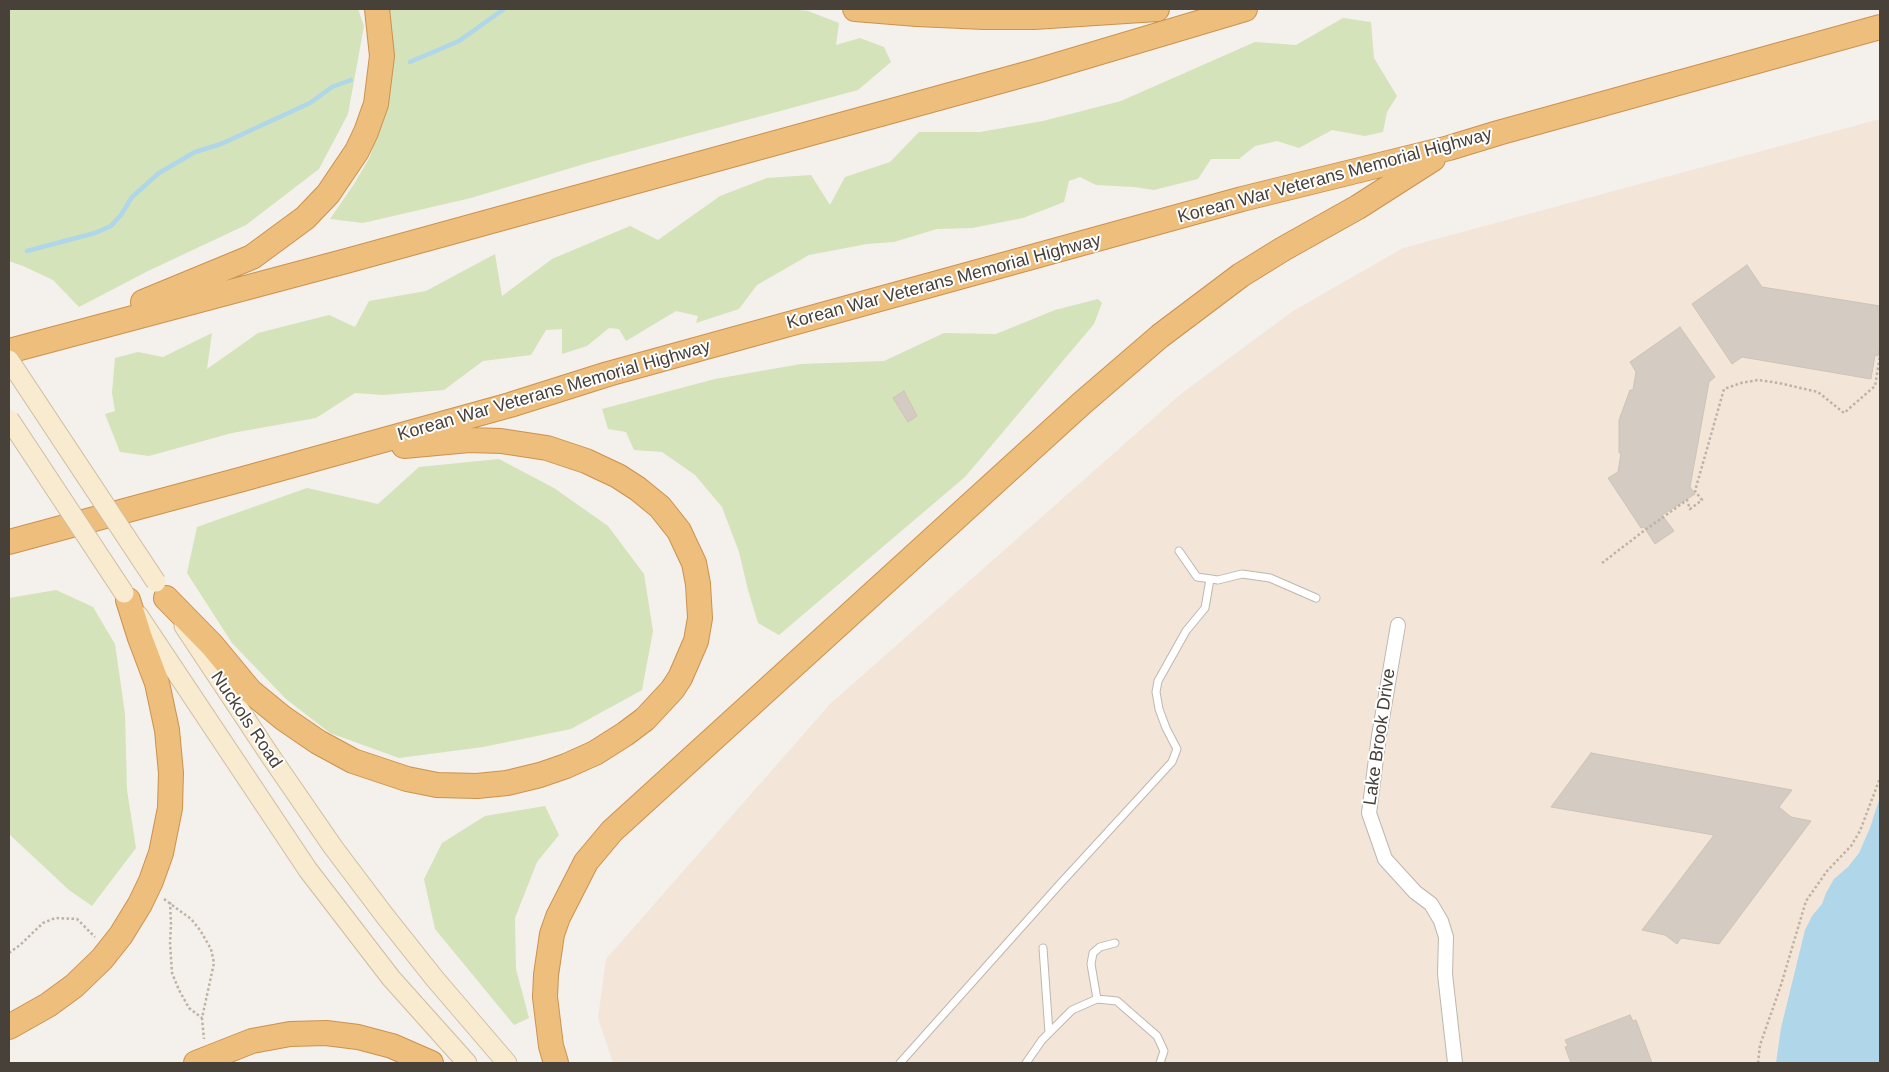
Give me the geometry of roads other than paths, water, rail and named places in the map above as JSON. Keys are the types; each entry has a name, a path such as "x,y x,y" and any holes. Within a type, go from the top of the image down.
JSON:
{"highway":[{"path":"44,342 252,258 305,218 339,180 357,151 376,104 382,56 377,9"},
{"path":"855,9 917,14 1034,17 1157,9"},
{"path":"9,351 359,258 1038,70 1246,9"},
{"name":"Korean War Veterans Memorial Highway","path":"9,542 500,408 618,372 1213,207 1450,148 1880,27"},
{"path":"556,1063 546,1016 546,975 552,934 558,917 586,862 612,831 1074,410 1160,336 1241,275 1358,207 1450,148"},
{"path":"161,590 212,645 250,691 282,718 318,742 353,761 407,779 437,785 477,786 507,783 549,772 595,753 625,734 658,706 672,690 687,664 696,641 700,618 700,599 694,564 674,524 648,496 618,476 586,460 547,448 520,443 469,440 404,445 243,479"},
{"path":"9,1027 48,1005 74,986 108,951 121,935 140,904 161,853 167,826 171,773 167,730 157,683 126,596"},
{"path":"202,1061 252,1041 290,1034 326,1033 358,1037 392,1046 430,1063"}],"main road":[{"name":"Nuckols Road","path":"9,360 270,757 333,847 424,965 507,1063"},
{"name":"Nuckols Road","path":"9,419 308,870 391,978 467,1063"}],"street":[{"name":"Lake Brook Drive","path":"1398,625 1368,813 1385,859 1415,892 1431,904 1441,921 1446,937 1445,974 1455,1063"}],"lane":[{"path":"1180,551 1197,577 1218,580 1242,574 1270,578 1316,598"},
{"path":"900,1063 1172,762 1177,749 1166,728 1159,708 1156,692 1158,681 1186,631 1205,608 1210,579"},
{"path":"1097,999 1091,964 1093,953 1100,947 1115,943"},
{"path":"1043,948 1049,1033"},
{"path":"1026,1063 1049,1033 1072,1010 1097,999 1116,1001 1157,1036 1164,1051 1160,1063"}],"water":[{"path":"1880,797 1880,1063 1776,1063 1781,1028 1805,930 1812,916 1822,904 1834,879 1848,867 1859,853 1870,828"}],"waterway":[{"path":"410,62 459,41 504,9"},
{"path":"27,251 95,233 111,226 121,215 132,197 159,173 195,152 221,144 310,103 332,87 351,80"}]}
